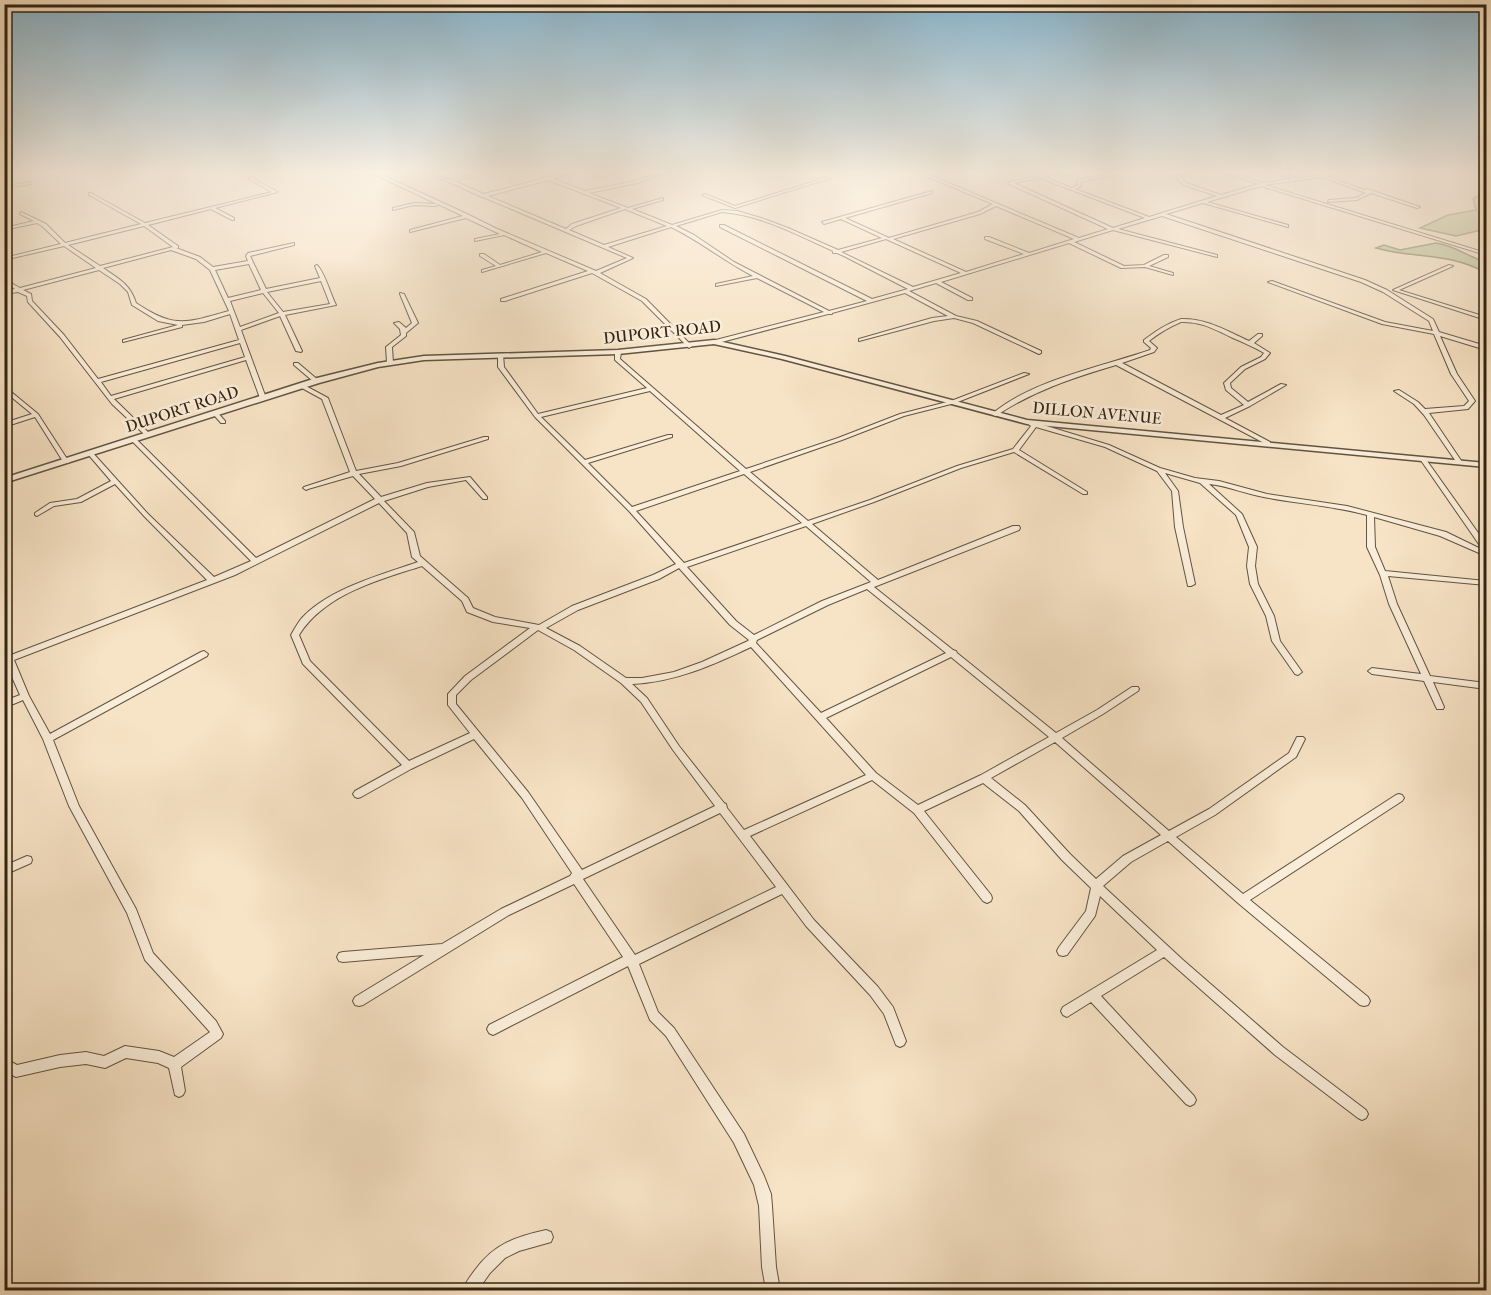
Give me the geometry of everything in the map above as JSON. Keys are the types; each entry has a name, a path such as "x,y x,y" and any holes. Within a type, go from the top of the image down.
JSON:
{"street":[{"path":"49,231 122,283 130,292 131,300 143,310 180,326"},
{"path":"4,258 114,231"},
{"path":"155,231 176,245 173,249"},
{"path":"500,231 594,273 644,300 689,346"},
{"path":"503,300 594,273 631,258 566,231"},
{"path":"605,246 653,231"},
{"path":"680,231 758,276 830,313"},
{"path":"733,231 872,301"},
{"path":"791,231 913,289"},
{"path":"871,231 965,273"},
{"path":"835,252 914,231"},
{"path":"1061,231 1079,239"},
{"name":"DUPORT ROAD","path":"4,481 316,381 390,363 424,358 618,352 714,342 830,313 1104,231"},
{"path":"1121,231 1215,256"},
{"path":"1212,231 1385,291 1431,320 1454,374 1472,401 1466,408 1431,409 1425,410 1425,413"},
{"path":"1410,231 1486,254"},
{"path":"477,240 505,234"},
{"path":"987,238 1028,254"},
{"path":"1070,242 1123,267 1145,266 1171,274"},
{"path":"292,244 250,254 250,262 264,291 282,314 299,351"},
{"path":"4,293 173,249 198,258 212,269 228,300 263,398"},
{"path":"484,271 546,252"},
{"path":"482,255 499,266"},
{"path":"1145,266 1166,256"},
{"path":"212,269 250,262"},
{"path":"240,329 282,314 333,305 317,266"},
{"path":"1385,291 1395,290 1451,266"},
{"path":"718,285 758,276"},
{"path":"228,300 323,279"},
{"path":"4,280 29,295 30,301 110,398 147,435"},
{"path":"937,282 970,299"},
{"path":"1270,282 1383,323 1436,333 1486,348"},
{"path":"1395,290 1486,319"},
{"path":"905,291 954,317 975,322 1039,352"},
{"path":"390,363 389,347 416,323 402,294"},
{"path":"1431,320 1437,305"},
{"path":"125,341 232,312"},
{"path":"861,340 934,319 954,317"},
{"path":"995,414 1011,402 1041,388 1100,366 1117,363 1152,351 1154,348 1146,341 1153,334 1187,318 1209,323 1267,353 1263,358 1243,368 1226,385 1248,405"},
{"path":"397,323 404,332"},
{"path":"1250,343 1260,335"},
{"path":"98,381 243,341"},
{"name":"DILLON AVENUE","path":"714,342 774,355 1031,423 1268,443 1486,465"},
{"path":"618,352 617,359 981,680 1054,736 1242,900 1364,1001"},
{"path":"501,355 501,368 537,416 631,510 733,623 753,641 819,718 873,776 917,810 987,898"},
{"path":"110,398 248,358"},
{"path":"1117,363 1268,443"},
{"path":"296,364 316,381"},
{"path":"631,510 902,415 952,402 1026,374"},
{"path":"1222,417 1283,385"},
{"path":"302,386 325,398 354,473 410,532 416,557 465,600 470,610 493,619 538,628 577,648 624,681 658,719 676,748 810,923 874,991 889,1011 900,1041"},
{"path":"4,388 36,415 66,462"},
{"path":"537,416 652,389"},
{"path":"1397,391 1416,403 1425,413 1459,462"},
{"path":"215,413 223,422"},
{"path":"4,425 36,415"},
{"path":"773,1290 768,1275 768,1231 764,1191 746,1159 739,1139 670,1032 654,1016 631,960 577,875 525,795 452,705 452,694 468,678 538,628 575,608 682,565 805,524 959,466 1015,450 1031,423 1107,446 1158,469 1203,482 1220,483 1267,496 1345,507 1434,531 1486,554"},
{"path":"585,462 670,436"},
{"path":"306,488 354,473 399,465 486,438"},
{"path":"133,439 256,562"},
{"path":"1015,450 1085,493"},
{"path":"90,453 114,482 212,580"},
{"path":"1423,459 1486,549"},
{"path":"1158,469 1175,491 1179,527 1191,584"},
{"path":"175,1064 217,1034 212,1025 149,956 132,912 74,806 48,739 25,696 7,653 167,600 256,562 379,500 427,485 468,477 485,498"},
{"path":"37,514 52,504 79,503 114,482"},
{"path":"1203,482 1239,514 1254,547 1251,566 1254,584 1270,616 1276,641 1298,672"},
{"path":"1370,514 1371,547 1383,573 1393,604 1440,707"},
{"path":"624,681 655,681 694,670 804,613 1016,528"},
{"path":"1473,529 1486,531"},
{"path":"408,766 306,662 295,635 300,624 309,614 330,600 423,563"},
{"path":"1383,573 1486,583"},
{"path":"819,718 953,653"},
{"path":"48,739 204,654"},
{"path":"1372,671 1486,686"},
{"path":"917,810 984,778 1054,736 1100,712 1135,689"},
{"path":"4,705 25,696"},
{"path":"358,794 408,766 476,734"},
{"path":"1063,951 1091,913 1097,885 1127,859 1212,812 1253,784 1293,755 1300,739"},
{"path":"743,835 873,776"},
{"path":"984,778 1022,808 1066,857 1165,951 1279,1050 1362,1114"},
{"path":"1242,900 1399,798"},
{"path":"359,1001 506,912 577,875 723,807"},
{"path":"4,872 27,860"},
{"path":"493,1029 631,960 784,888"},
{"path":"343,957 446,949"},
{"path":"1067,1011 1165,951"},
{"path":"1092,995 1190,1100"},
{"path":"4,1064 16,1071 86,1058 105,1062 124,1052 159,1057 175,1064"},
{"path":"175,1064 179,1091"},
{"path":"470,1290 491,1259 516,1243 546,1237"}],"green space":[{"path":"1435,231 1476,231 1456,236"},
{"path":"1436,243 1486,262 1486,273 1473,266 1446,259 1376,248 1384,245 1400,250"}]}
